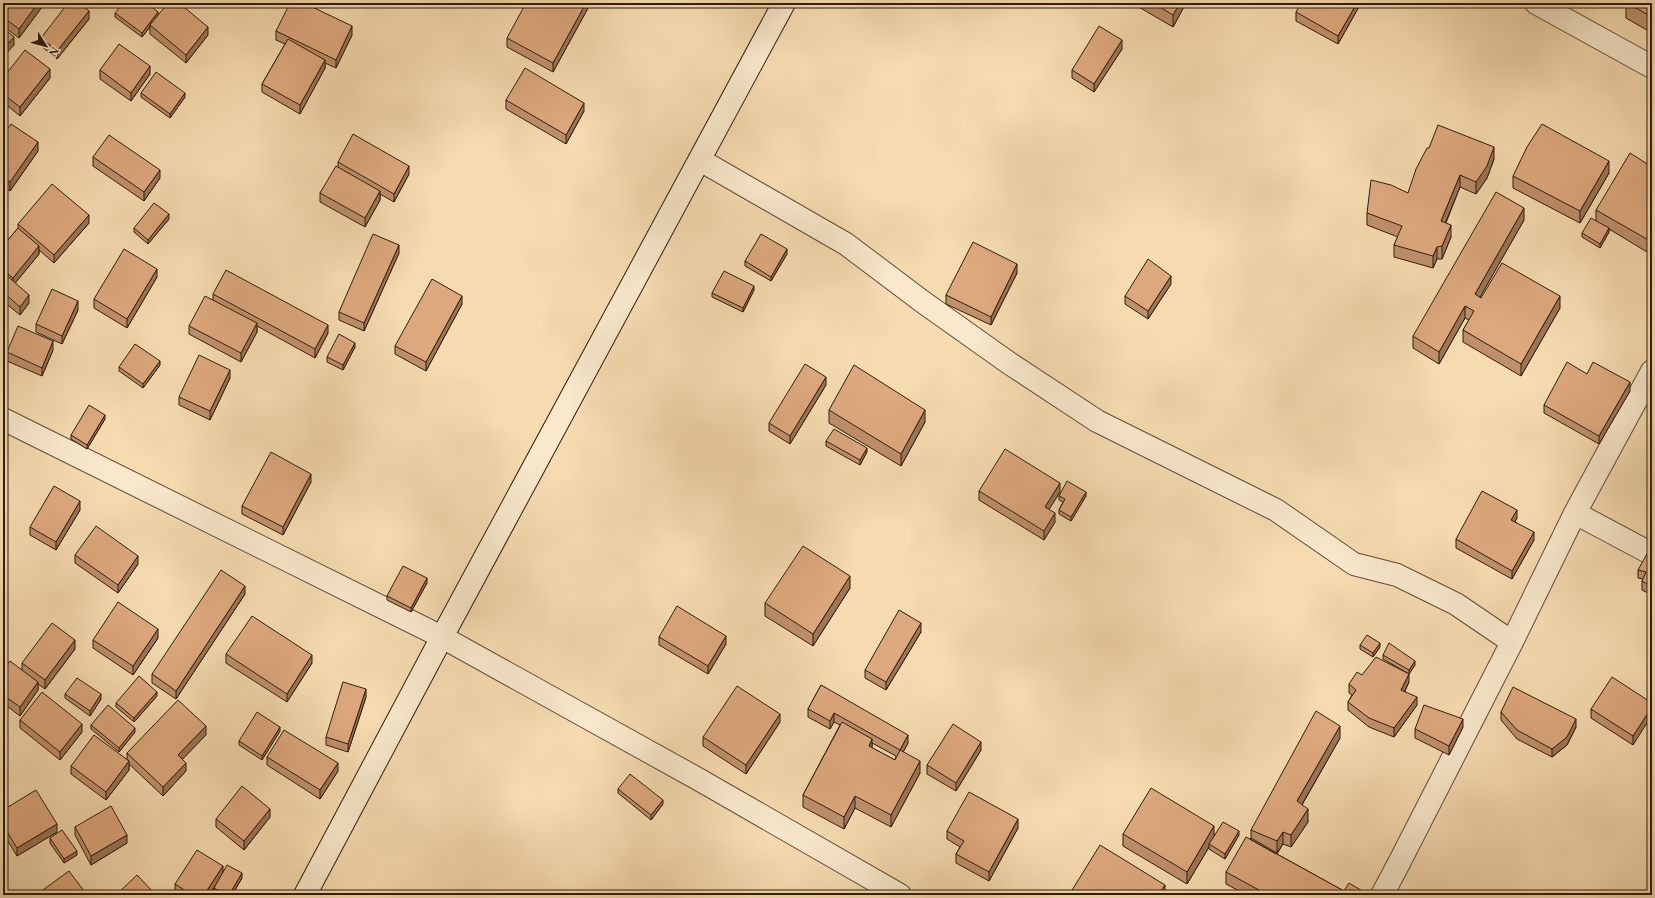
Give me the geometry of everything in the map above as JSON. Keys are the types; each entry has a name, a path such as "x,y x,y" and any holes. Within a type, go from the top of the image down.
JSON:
{"street":[{"path":"306,895 442,637 784,3"},
{"path":"1536,3 1652,67"},
{"path":"700,160 846,244 922,302 1003,359 1097,421 1276,510 1354,564 1397,575 1456,604 1512,642"},
{"path":"1382,895 1512,642 1575,513 1652,371"},
{"path":"3,419 442,637 698,779 900,895"},
{"path":"1575,513 1652,554"}],"building":[{"path":"3,3 38,3 19,29 3,17"},
{"path":"68,3 79,3 89,11 57,51 41,38"},
{"path":"123,3 147,3 158,12 142,33 115,13"},
{"path":"168,3 179,3 208,27 186,55 150,25"},
{"path":"290,3 304,3 352,26 336,60 276,31"},
{"path":"526,3 586,3 553,63 507,38"},
{"path":"1153,3 1180,3 1173,15"},
{"path":"1301,3 1357,3 1338,36 1296,12"},
{"path":"1627,3 1652,3 1652,17"},
{"path":"1099,26 1122,40 1094,84 1072,70"},
{"path":"3,28 14,37 3,49"},
{"path":"288,39 325,60 300,105 262,84"},
{"path":"119,44 150,66 131,93 100,70"},
{"path":"25,50 50,69 20,107 3,94 3,78"},
{"path":"525,68 584,103 566,135 506,100"},
{"path":"156,72 185,93 170,114 141,93"},
{"path":"11,124 38,142 10,182 3,178 3,136"},
{"path":"1542,124 1609,161 1580,211 1513,176 1527,147"},
{"path":"1438,125 1494,147 1487,166 1476,182 1460,175 1441,221 1451,225 1442,246 1437,247 1433,256 1394,245 1402,226 1367,213 1371,180 1391,185 1408,193 1416,169 1427,148 1429,148"},
{"path":"353,134 409,166 394,194 338,162"},
{"path":"109,135 160,170 144,192 93,157"},
{"path":"1630,153 1652,167 1652,242 1596,210"},
{"path":"336,166 380,191 365,218 320,193"},
{"path":"52,184 89,215 54,255 18,224"},
{"path":"1496,192 1524,208 1475,294 1481,298 1502,263 1560,296 1521,364 1463,330 1474,311 1465,306 1439,352 1413,336"},
{"path":"154,203 169,214 148,240 134,228"},
{"path":"1591,218 1609,228 1600,244 1582,233"},
{"path":"18,228 39,246 13,278 3,270 3,246"},
{"path":"373,234 399,245 364,323 339,312"},
{"path":"761,234 787,249 771,277 745,261"},
{"path":"973,242 1017,264 991,317 946,295"},
{"path":"124,249 157,269 127,319 94,299"},
{"path":"1148,259 1171,276 1148,311 1125,296"},
{"path":"226,270 328,325 315,349 213,294"},
{"path":"724,271 754,286 743,308 712,293"},
{"path":"3,272 29,295 20,307 3,292"},
{"path":"432,279 462,296 426,362 395,346"},
{"path":"52,289 78,301 62,336 36,324"},
{"path":"205,296 257,323 241,353 189,326"},
{"path":"18,326 53,341 42,368 7,352"},
{"path":"339,334 355,343 343,365 327,357"},
{"path":"135,344 160,361 143,384 119,367"},
{"path":"199,355 230,370 210,411 179,397"},
{"path":"1567,362 1587,374 1593,362 1630,382 1599,436 1544,405"},
{"path":"805,364 826,377 790,436 769,423"},
{"path":"854,365 925,410 901,454 829,410"},
{"path":"89,405 105,415 87,445 71,435"},
{"path":"834,429 867,448 860,460 826,441"},
{"path":"1005,449 1060,483 1045,507 1055,513 1044,531 979,491"},
{"path":"271,452 311,474 283,527 242,506"},
{"path":"1067,481 1086,492 1071,517 1059,510 1065,499 1059,496"},
{"path":"54,486 80,501 56,542 30,527"},
{"path":"1482,491 1517,510 1511,520 1534,532 1512,571 1456,539"},
{"path":"96,526 138,556 118,585 75,555"},
{"path":"803,546 850,576 813,634 765,603"},
{"path":"1648,552 1652,555 1652,587 1642,581 1646,572 1638,570"},
{"path":"403,566 427,578 411,608 387,596"},
{"path":"221,570 245,586 176,691 152,674"},
{"path":"118,602 158,629 133,666 93,640"},
{"path":"677,606 726,636 708,666 659,637"},
{"path":"899,610 921,623 886,682 865,670"},
{"path":"252,616 312,655 287,694 226,654"},
{"path":"52,623 75,640 45,680 22,663"},
{"path":"1367,635 1380,643 1373,653 1360,645"},
{"path":"1389,643 1415,661 1409,670 1383,655"},
{"path":"1376,657 1409,674 1401,690 1417,697 1394,728 1369,718 1348,702 1356,690 1349,684 1357,672 1362,675"},
{"path":"10,661 38,682 20,707 3,695 3,670"},
{"path":"139,676 157,692 134,718 116,703"},
{"path":"1612,677 1652,703 1652,707 1633,736 1591,709"},
{"path":"77,678 101,694 90,711 65,694"},
{"path":"343,682 366,689 348,744 326,737"},
{"path":"821,685 908,735 900,750 834,713 830,721 808,709"},
{"path":"737,686 780,714 746,765 703,737"},
{"path":"1513,687 1576,719 1567,737 1552,749 1517,730 1501,712"},
{"path":"42,692 82,724 60,752 20,720"},
{"path":"178,700 206,726 178,755 186,763 163,787 127,753"},
{"path":"108,705 135,728 119,748 91,725"},
{"path":"1424,705 1463,719 1449,746 1415,729"},
{"path":"1316,711 1340,726 1297,801 1308,809 1291,835 1283,832 1277,841 1251,830"},
{"path":"257,712 280,727 262,756 239,741"},
{"path":"842,722 872,739 869,746 895,760 900,750 920,761 891,815 855,796 844,817 803,795"},
{"path":"953,724 981,742 956,783 927,765"},
{"path":"284,730 338,763 320,790 267,757"},
{"path":"94,735 129,761 106,792 71,766"},
{"path":"630,774 663,800 651,815 618,789"},
{"path":"242,786 270,809 244,841 216,819"},
{"path":"1151,788 1214,826 1187,872 1123,834"},
{"path":"36,790 57,824 17,848 3,825 3,810"},
{"path":"969,792 1018,819 989,872 956,854 964,841 947,831"},
{"path":"111,806 127,835 91,856 75,827"},
{"path":"1223,822 1239,831 1225,854 1209,844"},
{"path":"62,830 77,851 64,859 50,838"},
{"path":"1246,837 1344,891 1349,883 1364,892 1362,895 1268,895 1226,872"},
{"path":"1251,838 1277,853 1276,854 1250,839"},
{"path":"1100,845 1165,885 1158,895 1069,895"},
{"path":"197,850 223,866 204,895 192,895 175,884"},
{"path":"227,865 242,873 229,895 226,895 214,888"},
{"path":"69,871 87,895 36,895"},
{"path":"137,875 156,895 116,895"}]}
